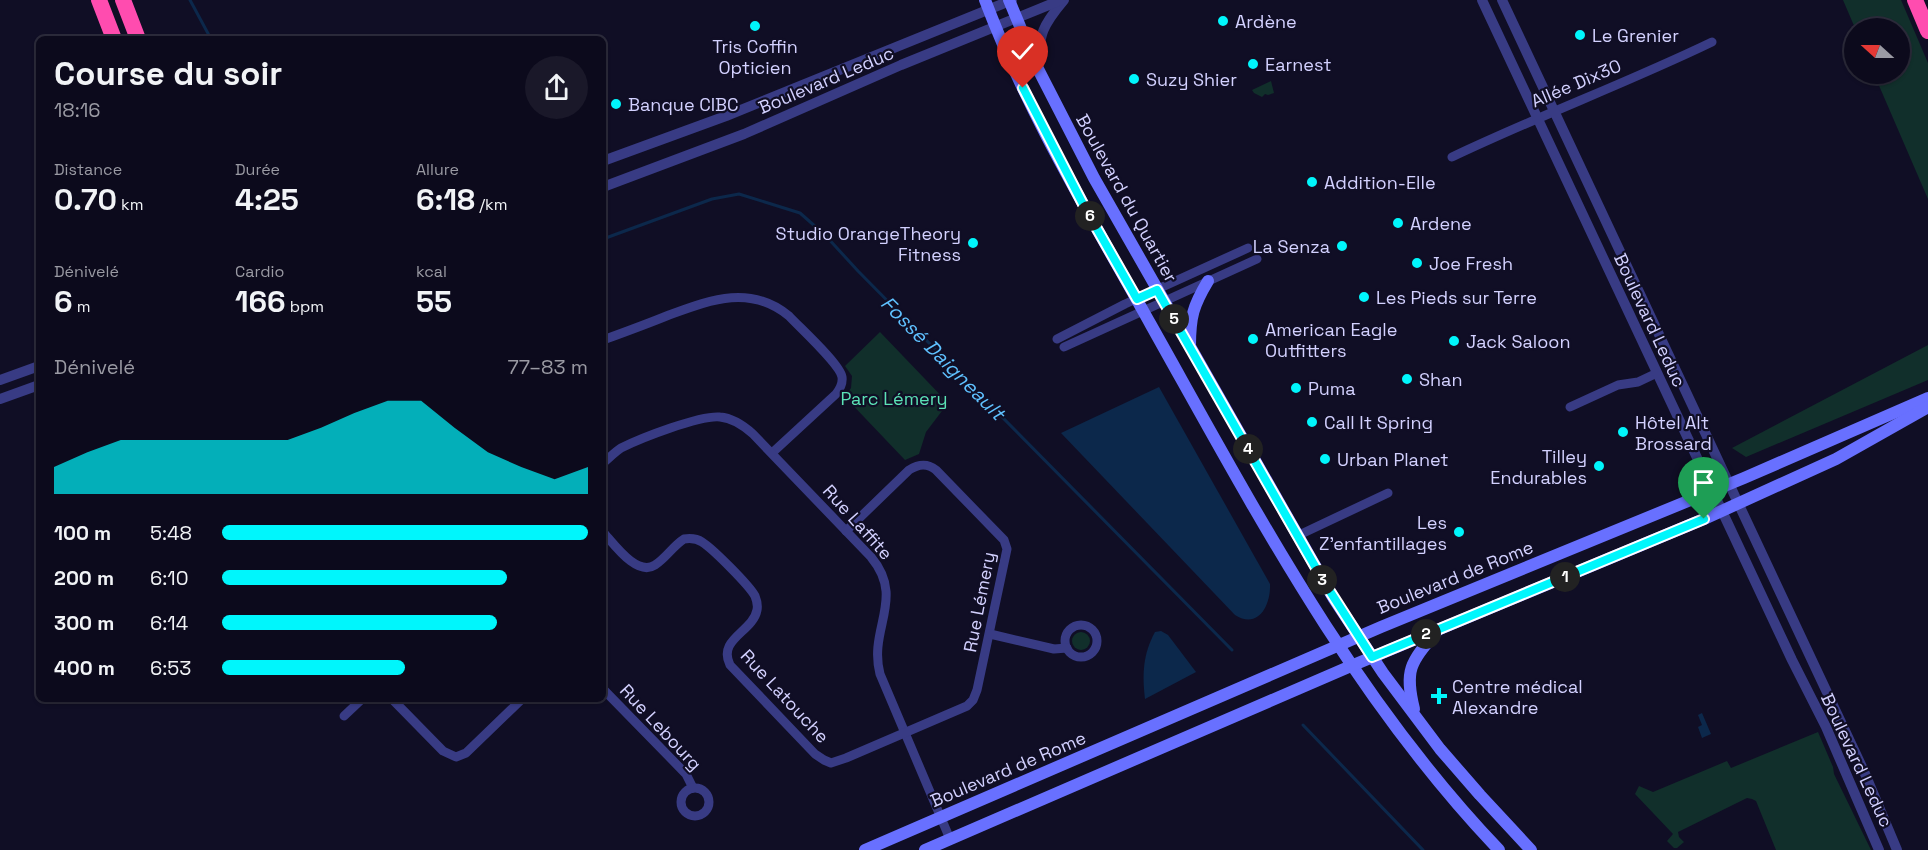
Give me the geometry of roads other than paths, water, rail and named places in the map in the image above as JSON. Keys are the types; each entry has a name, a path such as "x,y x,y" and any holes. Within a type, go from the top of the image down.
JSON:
{"highway":[{"path":"99,0 113,36"},
{"path":"123,0 137,36"},
{"path":"1915,0 1928,31"}],"main road":[{"name":"Boulevard du Quartier","path":"1010,0 1037,67 1075,143 1334,599 1372,657 1461,774 1531,850"},
{"path":"987,5 1044,131 1143,311 1288,565 1351,666 1421,760 1499,850"},
{"path":"1190,348 1192,310 1208,281"},
{"name":"Boulevard de Rome","path":"865,850 1358,637 1729,484 1928,398"},
{"path":"925,850 1372,657 1722,511 1836,459 1928,407"},
{"path":"1416,716 1409,689 1411,668 1418,653 1438,629"}],"street":[{"name":"Boulevard Leduc","path":"606,160 726,116 987,5 1010,0"},
{"name":"Boulevard Leduc","path":"606,186 744,134 906,62 1062,0"},
{"path":"1037,67 1042,30 1062,0"},
{"name":"Boulevard Leduc","path":"1482,0 1787,650 1826,728 1879,850"},
{"name":"Boulevard Leduc","path":"1502,0 1863,769 1897,850"},
{"name":"Allée Dix30","path":"1452,156 1712,42"},
{"path":"1057,339 1248,248"},
{"path":"1064,347 1257,259"},
{"path":"606,339 720,298 754,299 775,306 785,313 837,366 842,374 842,381 836,394 772,453"},
{"path":"0,380 36,367"},
{"path":"1570,407 1618,385 1638,382 1657,373"},
{"path":"0,399 36,386"},
{"name":"Rue Laffite","path":"606,460 617,451 634,443 692,421 717,417 729,418 742,425 772,453 877,564 886,582 887,598 877,643 877,659 882,681 950,839"},
{"name":"Rue Lémery","path":"846,531 914,467 924,464 933,467 1006,543 1006,561 990,634 977,690 970,704 905,733"},
{"path":"1297,536 1388,493"},
{"name":"Rue Latouche","path":"606,535 632,562 642,567 655,565 684,540 696,539 709,547 751,591 758,606 754,618 729,644 728,661 820,758 828,762 838,761 905,733"},
{"path":"990,634 1054,649 1067,648"},
{"name":"Rue Lebourg","path":"606,692 686,774 693,788"},
{"path":"344,716 359,702"},
{"path":"395,702 443,751 456,757 466,753 519,702"}],"water":[{"path":"1159,387 1270,584 1268,600 1256,617 1243,619 1235,615 1061,433"},
{"path":"1161,631 1168,635 1196,672 1145,699 1146,656 1155,632"},
{"path":"1702,713 1711,734 1702,738 1698,727 1702,725 1698,715"}],"waterway":[{"name":"Fossé Daigneault","path":"190,0 209,36"},
{"name":"Fossé Daigneault","path":"606,238 712,199 739,194 800,213 825,235 1232,650"},
{"name":"Fossé Daigneault","path":"1303,725 1423,850"}],"place":[{"name":"Ardène","path":"1223,21"},
{"name":"Tris Coffin Opticien","path":"755,26"},
{"name":"Le Grenier","path":"1580,35"},
{"name":"Earnest","path":"1253,64"},
{"name":"Suzy Shier","path":"1134,79"},
{"name":"Banque CIBC","path":"616,104"},
{"name":"Addition-Elle","path":"1312,182"},
{"name":"Ardene","path":"1398,223"},
{"name":"Studio OrangeTheory Fitness","path":"973,243"},
{"name":"La Senza","path":"1342,246"},
{"name":"Joe Fresh","path":"1417,263"},
{"name":"Les Pieds sur Terre","path":"1364,297"},
{"name":"American Eagle Outfitters","path":"1253,339"},
{"name":"Jack Saloon","path":"1454,341"},
{"name":"Shan","path":"1407,379"},
{"name":"Puma","path":"1296,388"},
{"name":"Call It Spring","path":"1312,422"},
{"name":"Hôtel Alt Brossard","path":"1623,432"},
{"name":"Urban Planet","path":"1325,459"},
{"name":"Tilley Endurables","path":"1599,466"},
{"name":"Les Z'enfantillages","path":"1459,532"},
{"name":"Centre médical Alexandre","path":"1439,696"}],"park label":[{"name":"Parc Lémery","path":"894,398"}]}
